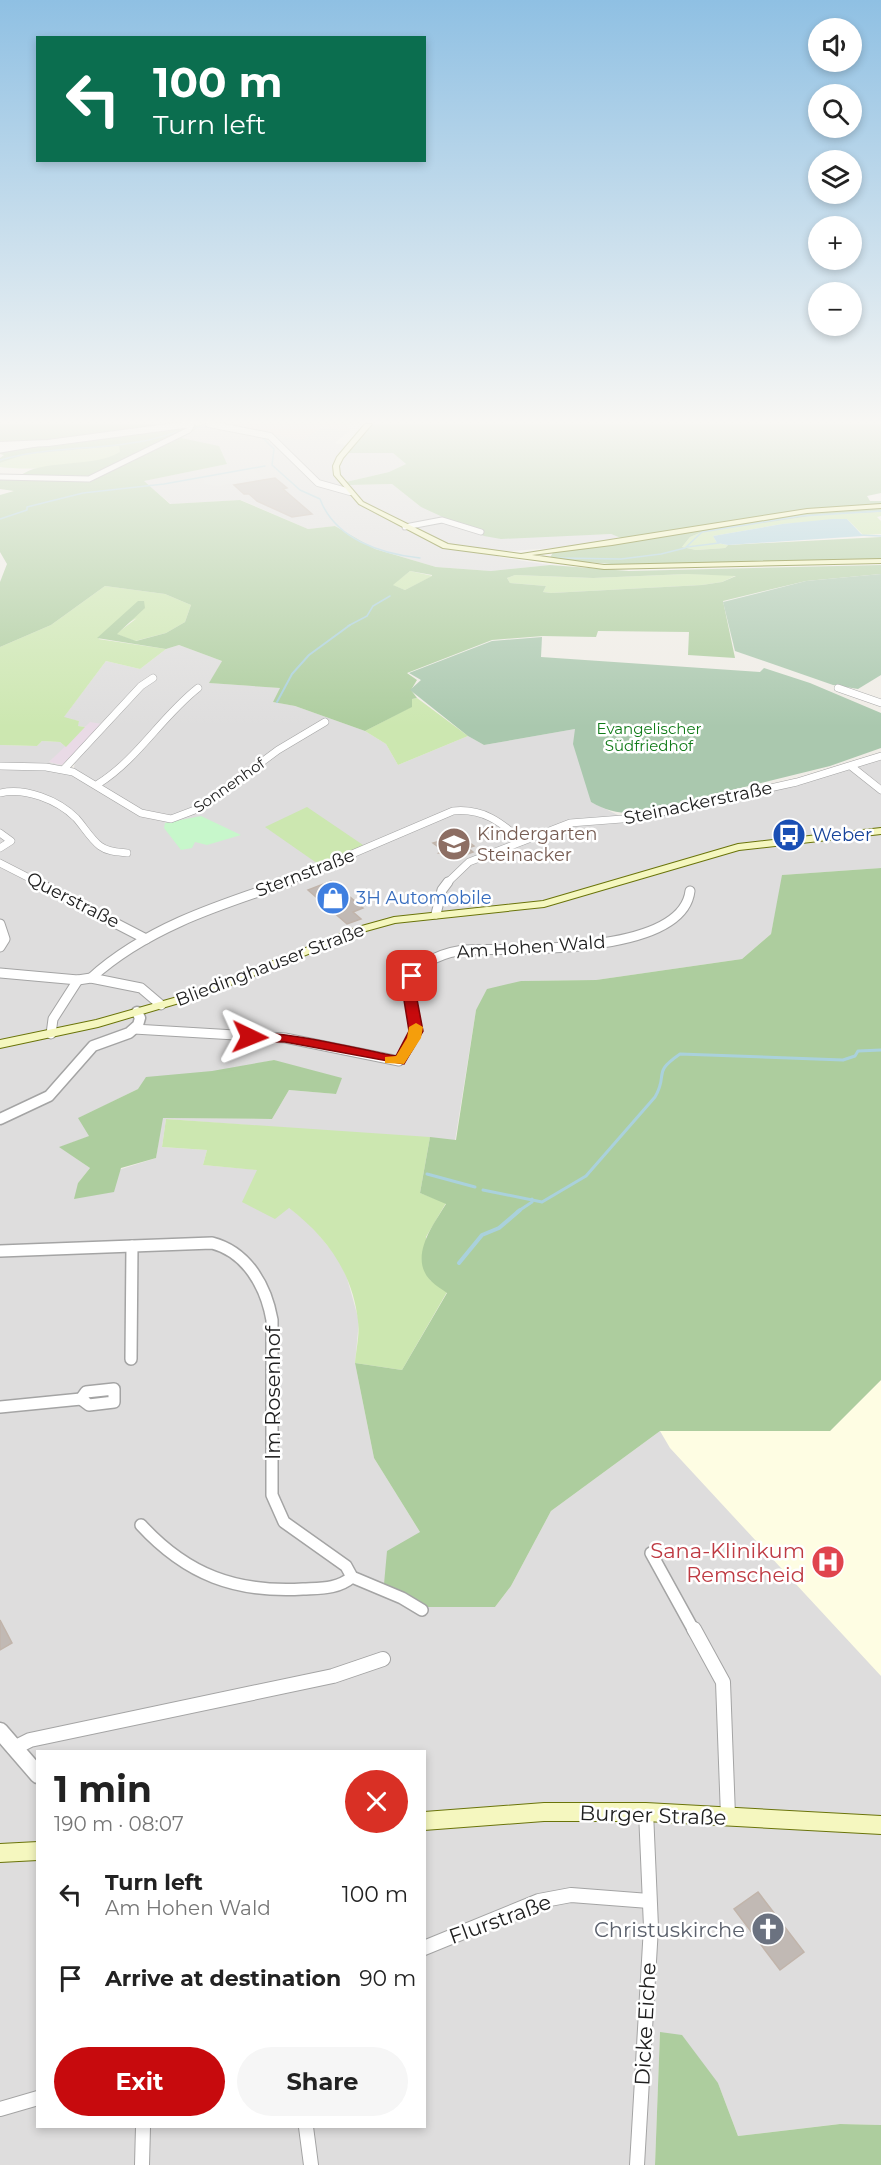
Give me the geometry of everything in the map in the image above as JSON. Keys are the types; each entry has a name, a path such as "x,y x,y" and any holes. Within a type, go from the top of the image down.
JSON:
{"main road":[{"path":"401,525 450,547 580,565 630,568 881,561"},
{"path":"521,557 529,552 601,545 720,525"},
{"name":"Bliedinghauser Straße","path":"0,1044 51,1034 161,1005 230,983 379,924 436,914 560,900 745,845 881,831"},
{"name":"Burger Straße","path":"426,1821 544,1812 646,1812 881,1825"},
{"path":"0,1853 36,1851"}],"street":[{"path":"405,527 415,525"},
{"path":"458,525 481,532"},
{"path":"64,769 141,686 153,678"},
{"path":"98,784 112,776 174,709 198,688"},
{"path":"838,688 881,703"},
{"name":"Sonnenhof","path":"0,766 64,769 98,784 142,816 160,819 183,816 204,806 282,747 325,722"},
{"name":"Steinackerstraße","path":"436,914 442,890 458,871 470,862 578,821 635,818 852,767 881,756"},
{"path":"852,767 881,790"},
{"path":"0,793 13,790 50,800 74,816 100,846 110,851 127,853"},
{"name":"Sternstraße","path":"91,978 111,960 146,939 210,908 303,877 453,812 471,809 487,813 522,841"},
{"path":"0,833 12,840 0,848"},
{"name":"Querstraße","path":"0,862 146,939"},
{"name":"Am Hohen Wald","path":"134,1029 285,1038 399,1061 416,1031 409,985 412,976 428,962 455,951 623,940 676,917 691,897 690,891"},
{"path":"0,924 5,939 0,947"},
{"path":"0,973 78,980 91,978 141,988 161,1005"},
{"path":"51,1034 53,1018 78,980"},
{"path":"0,1119 49,1096 93,1046 134,1029 140,1018 137,1012"},
{"name":"Im Rosenhof","path":"0,1251 220,1244 240,1258 257,1278 269,1303 272,1320 272,1487 275,1504 284,1522 346,1566 352,1577 402,1598 422,1610"},
{"path":"131,1359 132,1246"},
{"path":"0,1407 81,1399"},
{"path":"141,1525 153,1540 182,1564 234,1586 271,1591 305,1590 347,1583 352,1577"},
{"path":"651,1553 713,1660 723,1682 728,1816"},
{"path":"14,1748 30,1740 333,1676 383,1659"},
{"path":"0,1731 36,1773"},
{"name":"Dicke Eiche","path":"637,2165 648,1983 649,1901 646,1812"},
{"name":"Flurstraße","path":"426,1947 539,1901 571,1895 649,1901"},
{"path":"0,2109 36,2099"},
{"path":"142,2165 143,2128"},
{"path":"306,2128 311,2165"}],"shaded area":[{"path":"299,525 497,525 543,536 611,534 626,540 582,546 496,552 499,557 550,565 491,571 436,567 375,549 335,526 308,529"},
{"path":"179,645 222,661 210,683 281,688 274,702 295,706 365,731 386,744 398,765 468,736 484,745 575,729 591,802 624,818 705,804 881,760 881,868 783,875 771,934 742,959 596,980 521,981 476,1010 455,1141 166,1119 162,1147 207,1150 203,1165 258,1170 289,1208 308,1222 338,1258 347,1278 359,1321 355,1363 374,1458 420,1532 495,1607 511,1586 551,1511 660,1431 830,1431 881,1380 881,2125 839,2124 738,2136 718,2083 660,2032 655,2165 0,2165 0,745 37,746 42,741 60,742 66,747 49,762 74,768 75,761 108,725 91,723 85,727 77,726 79,721 63,718 106,661 140,669 166,649","holes":["274,1060 336,1094 289,1090 272,1119 162,1118 156,1158 78,1183 90,1168 60,1147 90,1136 79,1118 138,1089"]},
{"path":"90,722 102,724 62,765 49,762"},
{"name":"Sana-Klinikum Remscheid","path":"881,1380 881,1676 670,1448 660,1431 830,1431"}],"green space":[{"path":"0,525 299,525 308,529 335,526 375,549 436,567 491,571 550,565 629,571 881,565 881,574 806,581 723,601 735,658 688,655 689,632 598,631 596,637 543,636 492,640 407,673 417,680 411,690 417,698 412,699 412,707 365,731 295,706 273,702 280,688 209,683 222,661 179,645 166,649 97,638 138,601 144,601 145,608 117,634 136,641 166,633 185,622 191,605 165,594 105,586 51,625 0,647 0,582 7,564 0,552","holes":["410,571 432,575 405,590 393,585","687,574 736,576 722,582 702,585 551,593 543,592 546,586 510,583 507,578 515,575 593,578"]},
{"path":"460,525 720,525 626,540 611,534 501,539 484,536"},
{"path":"725,525 749,525 702,532 690,537 682,547 696,550 725,548 728,545 881,537 881,559 636,566 549,559 554,551"},
{"path":"749,525 776,525 713,536 717,543 728,545 725,548 696,550 682,547 690,537 702,532"},
{"path":"853,525 881,525 881,534 863,535"},
{"path":"410,571 433,576 405,590 392,585"},
{"path":"687,574 737,575 722,582 702,585 551,593 543,592 546,586 510,583 507,578 515,575 593,578"},
{"path":"881,574 881,675 858,689 833,685 735,651 723,602 806,581"},
{"path":"105,586 165,594 191,605 185,622 166,633 135,641 116,634 137,618 98,639 166,649 140,669 106,661 64,717 79,721 78,726 85,727 66,747 60,742 42,741 37,746 0,745 0,647 51,625"},
{"name":"Evangelischer Südfriedhof","path":"542,637 541,657 760,672 764,668 810,683 881,713 881,748 830,766 638,813 608,810 591,802 573,744 575,729 484,745 468,736 410,690 421,680 409,673 492,641"},
{"path":"417,698 468,736 398,765 386,744 365,731 411,707 412,699"},
{"path":"307,807 366,847 321,866 265,827"},
{"path":"201,816 241,835 207,845 195,842 192,848 181,850 164,828 165,823"},
{"path":"881,868 881,1380 830,1431 660,1431 551,1511 511,1586 495,1607 423,1607 384,1584 387,1551 420,1532 374,1458 355,1363 402,1370 447,1293 431,1281 422,1262 422,1252 429,1232 446,1204 420,1193 430,1137 456,1140 476,1010 487,989 521,981 596,980 742,959 771,934 782,875"},
{"path":"274,1060 342,1078 336,1094 289,1090 272,1119 163,1118 156,1158 121,1168 114,1192 74,1199 78,1183 90,1168 59,1147 89,1136 78,1118 138,1089 146,1077 212,1071"},
{"path":"166,1119 430,1137 420,1193 446,1203 426,1237 430,1280 447,1292 402,1370 355,1363 358,1326 350,1287 336,1257 315,1231 289,1208 275,1219 242,1202 257,1170 203,1165 207,1150 162,1147"},
{"path":"660,2032 682,2035 718,2083 738,2136 840,2124 881,2125 881,2165 655,2165"}],"water":[{"path":"776,525 853,525 863,536 728,545 717,543 713,536"}],"building":[{"name":"Kindergarten Steinacker","path":"463,838 474,846 468,848 473,852 457,858 439,853 444,851 433,843 443,840 448,843"},
{"name":"3H Automobile","path":"331,881 363,908 353,912 361,919 347,924 308,890"},
{"path":"0,1620 12,1643 0,1650"},
{"name":"Christuskirche","path":"758,1892 804,1952 780,1970 734,1909"}],"waterway":[{"path":"336,525 361,542 375,548 420,558"},
{"path":"557,558 621,559 661,554 685,548 702,532 745,525"},
{"path":"859,535 881,536"},
{"path":"687,547 719,543"},
{"path":"348,626 367,616 373,606 390,596"},
{"path":"277,702 292,674 309,655 350,625"},
{"path":"532,1200 542,1202 586,1176 655,1097 663,1070 680,1054 843,1060 855,1056 858,1051 881,1050"},
{"path":"427,1174 475,1187"},
{"path":"483,1190 532,1200"},
{"path":"520,1210 532,1200"},
{"path":"459,1263 482,1235 499,1228 520,1210"}],"slow traffic":[{"path":"390,1060 399,1061 408,1050 416,1027"}],"place":[{"name":"Weber","path":"789,835"},
{"name":"Kindergarten Steinacker","path":"454,844"},
{"name":"3H Automobile","path":"333,898"},
{"name":"Sana-Klinikum Remscheid","path":"828,1562"},
{"name":"Christuskirche","path":"768,1929"}],"route":[{"path":"250,1037 285,1038 399,1061 408,1050 416,1031 409,994 412,976"}]}
